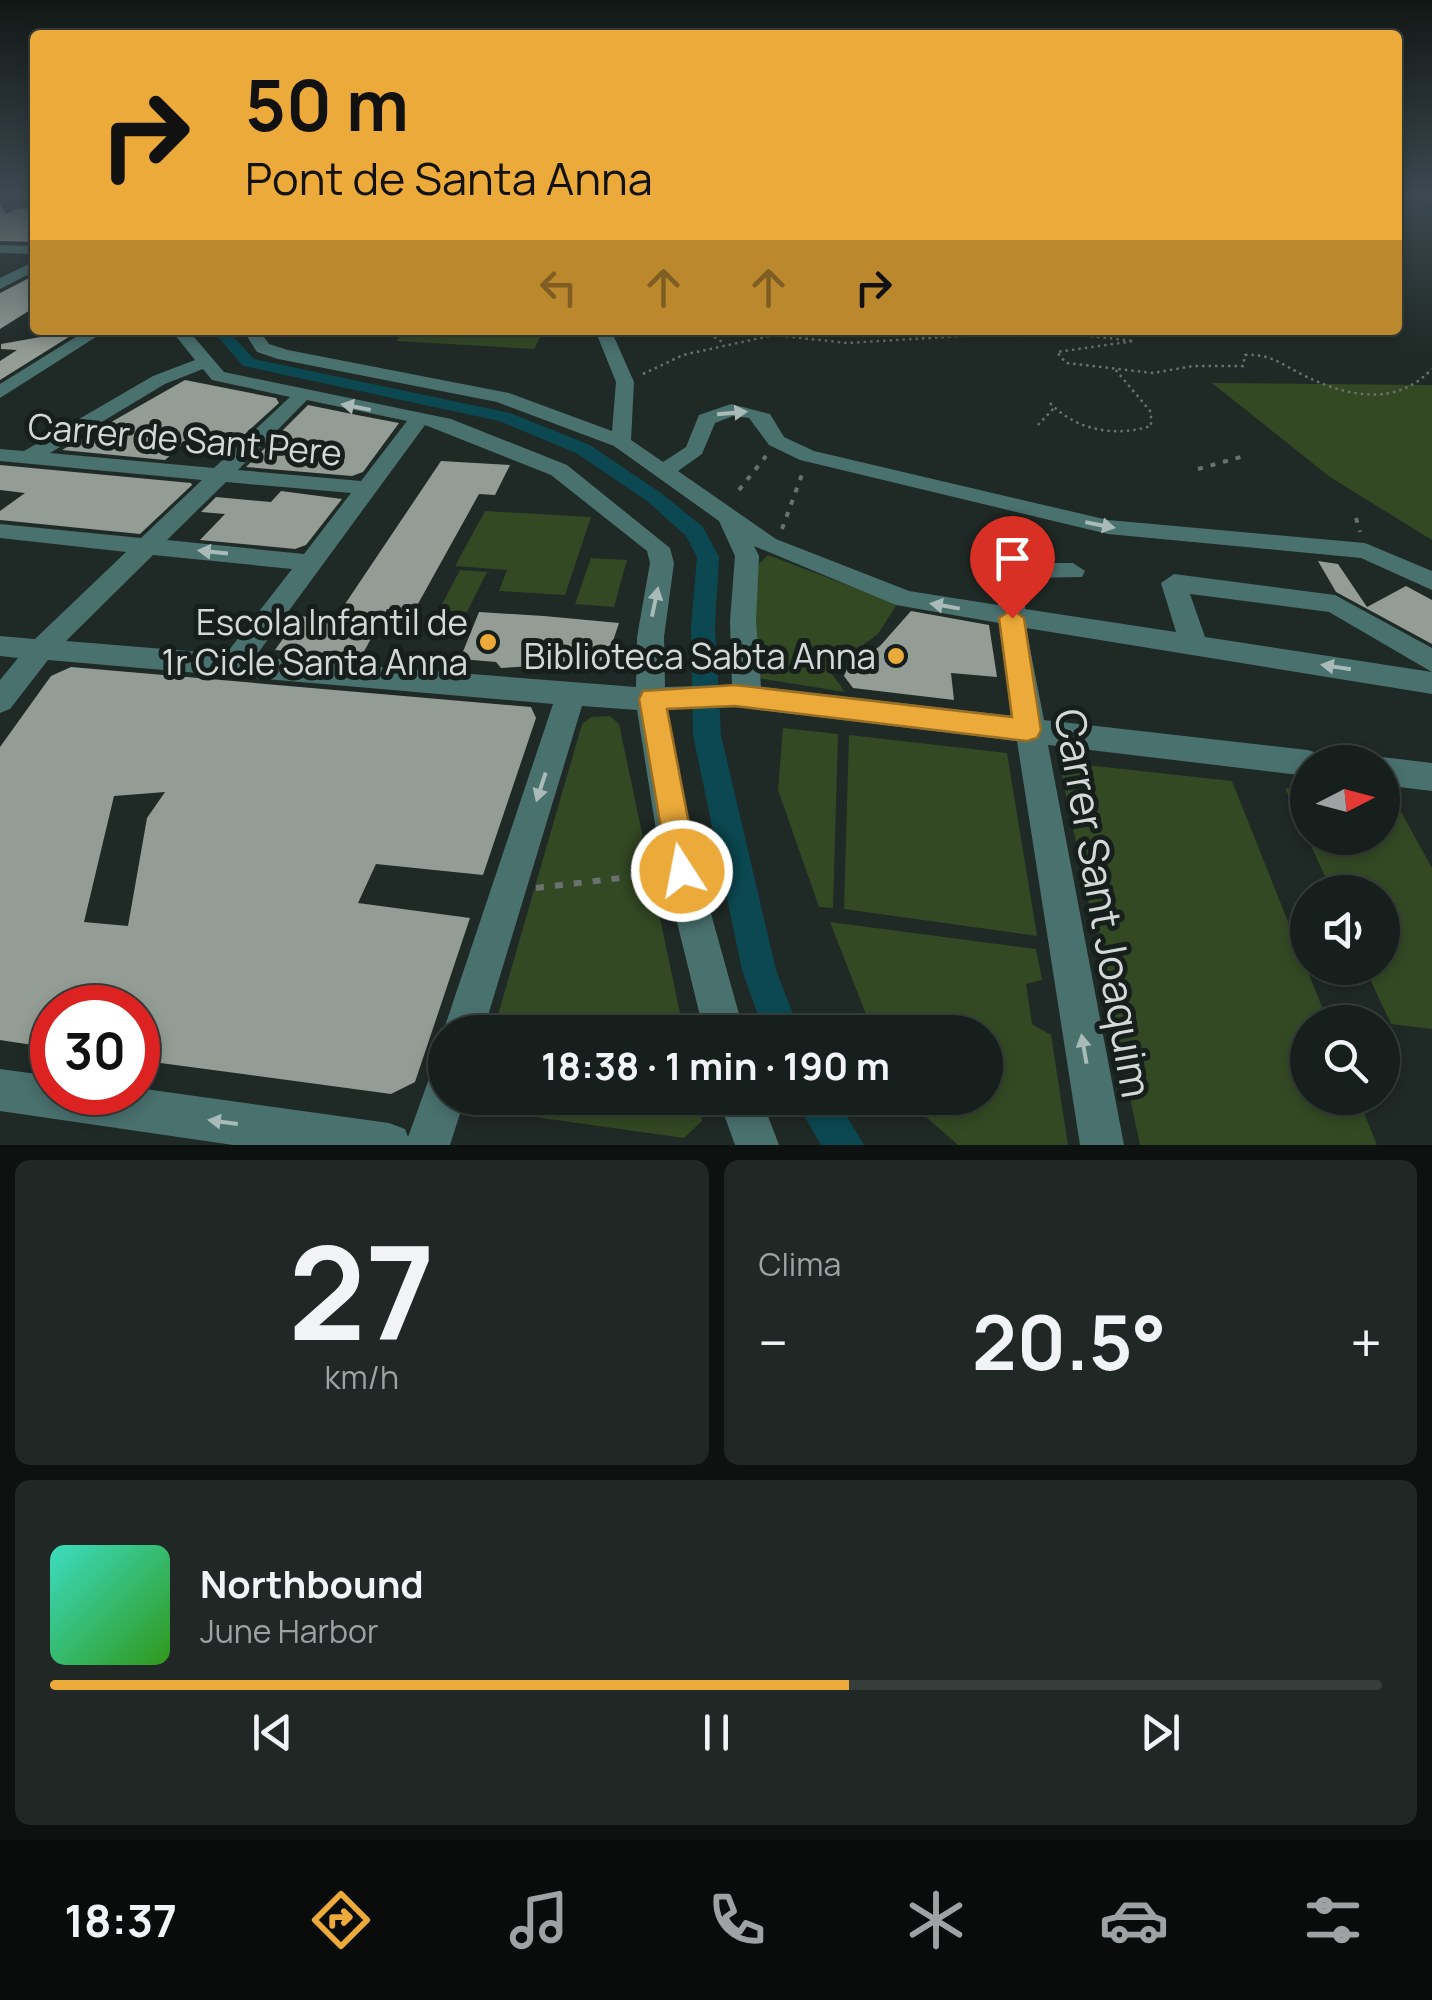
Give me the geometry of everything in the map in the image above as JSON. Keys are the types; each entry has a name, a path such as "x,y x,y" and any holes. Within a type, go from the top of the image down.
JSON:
{"street":[{"path":"0,284 30,268"},
{"path":"0,392 91,335"},
{"path":"183,335 218,376 468,431 559,470 658,548 662,563 648,663 652,699 682,871 720,1015"},
{"path":"254,335 263,348 284,355 502,398 621,442 729,517 757,550 904,599 1432,682"},
{"path":"604,335 625,382 621,442"},
{"path":"27,458 159,380 205,362"},
{"path":"0,701 40,650 300,396"},
{"path":"665,470 695,450 706,420 744,410 763,418 776,441 806,456 1108,527 1365,552 1432,582"},
{"path":"235,663 419,419"},
{"name":"Carrer de Sant Pere","path":"0,455 223,472 365,488"},
{"path":"0,531 310,563"},
{"path":"741,696 743,621 757,550"},
{"name":"Carrer Sant Joaquim","path":"1073,572 1012,570 1012,618 1027,730 1102,1145"},
{"path":"1194,645 1174,582 1335,604 1432,661"},
{"path":"0,646 571,694 652,699 741,696 1290,761"},
{"path":"468,1015 571,694"},
{"path":"1400,773 1432,777"},
{"path":"0,1090 389,1145"},
{"path":"428,1145 437,1115"},
{"path":"746,1115 757,1145"}],"path":[{"path":"711,335 724,343"},
{"path":"625,382 682,355 774,335 847,343 978,335"},
{"path":"1080,335 1134,341 1057,352 1066,363 1154,373 1194,366 1242,366 1245,355 1255,354 1272,356 1302,375 1338,387 1385,394 1408,391 1432,370"},
{"path":"1050,403 1086,425 1117,432 1141,430 1154,419 1114,368"},
{"path":"1038,425 1054,408"},
{"path":"1117,432 1118,442"},
{"path":"739,490 750,483 764,457 775,452"},
{"path":"1198,469 1248,455"},
{"path":"757,550 775,530 785,529 808,462"},
{"path":"506,892 682,871"}],"green space":[{"path":"401,335 541,335 534,349 396,341"},
{"path":"1212,383 1432,385 1432,540 1330,477"},
{"path":"485,511 591,517 565,595 499,591 507,570 455,566"},
{"path":"768,555 897,604 878,634 829,670 845,692 745,676 744,578"},
{"path":"591,558 627,560 614,607 575,604"},
{"path":"460,570 487,572 467,612 439,610"},
{"path":"610,716 619,724 680,1015 498,1015 582,724 591,717"},
{"path":"783,728 838,734 833,908 819,907 778,790"},
{"path":"849,735 1007,753 1037,936 844,909"},
{"path":"1059,762 1232,781 1290,927 1290,985 1313,985 1321,1005 1290,1005 1290,1115 1365,1115 1377,1145 1140,1145"},
{"path":"1400,810 1432,868 1432,1029 1400,1025 1400,1005 1382,1005 1373,985 1400,985 1400,875 1324,875 1315,855 1400,855"},
{"path":"830,922 1036,949 1042,980 1026,984 1032,1024 1051,1035 1068,1145 958,1145 924,1115 1003,1115 1003,1015 866,1015"},
{"path":"521,1115 701,1115 702,1121 684,1138"}],"building":[{"path":"30,278 30,310 0,329 0,293"},
{"path":"72,335 0,380 0,361 17,350 1,349 1,344"},
{"path":"185,380 276,398 279,403 245,434 198,431 165,460 62,450"},
{"path":"308,405 399,423 363,472 352,476 246,467"},
{"path":"441,461 510,465 495,495 479,494 414,611 387,609 361,657 275,650 299,616 335,619"},
{"path":"0,465 192,485 140,534 0,520 0,511 25,493 0,490"},
{"path":"281,491 342,499 306,545 295,549 200,540 225,514 201,512 216,497 271,502"},
{"path":"1318,561 1338,564 1367,607 1406,586 1432,600 1432,644 1336,592"},
{"path":"911,611 989,625 997,677 951,673 954,700 853,688 844,676 847,669 880,646"},
{"name":"Escola Infantil de 1r Cicle Santa Anna","path":"479,612 619,623 609,653 598,663 544,672 536,666 501,668 496,662 460,659"},
{"path":"71,667 531,707 536,718 483,875 376,864 358,903 470,918 437,1015 428,1015 428,1043 415,1082 391,1094 160,1063 160,985 30,985 30,1045 0,1040 0,747 51,676","holes":["165,792 147,818 128,926 84,922 114,796"]}],"waterway":[{"path":"224,335 249,363 504,417 583,449 654,497 695,532 708,557 703,626 707,735 759,970 776,1015"},
{"path":"824,1115 844,1145"}],"place":[{"name":"Escola Infantil de 1r Cicle Santa Anna","path":"488,642"},
{"name":"Biblioteca Sabta Anna","path":"896,656"}],"route":[{"path":"682,871 652,699 735,696 1027,730 1012,618"}]}
